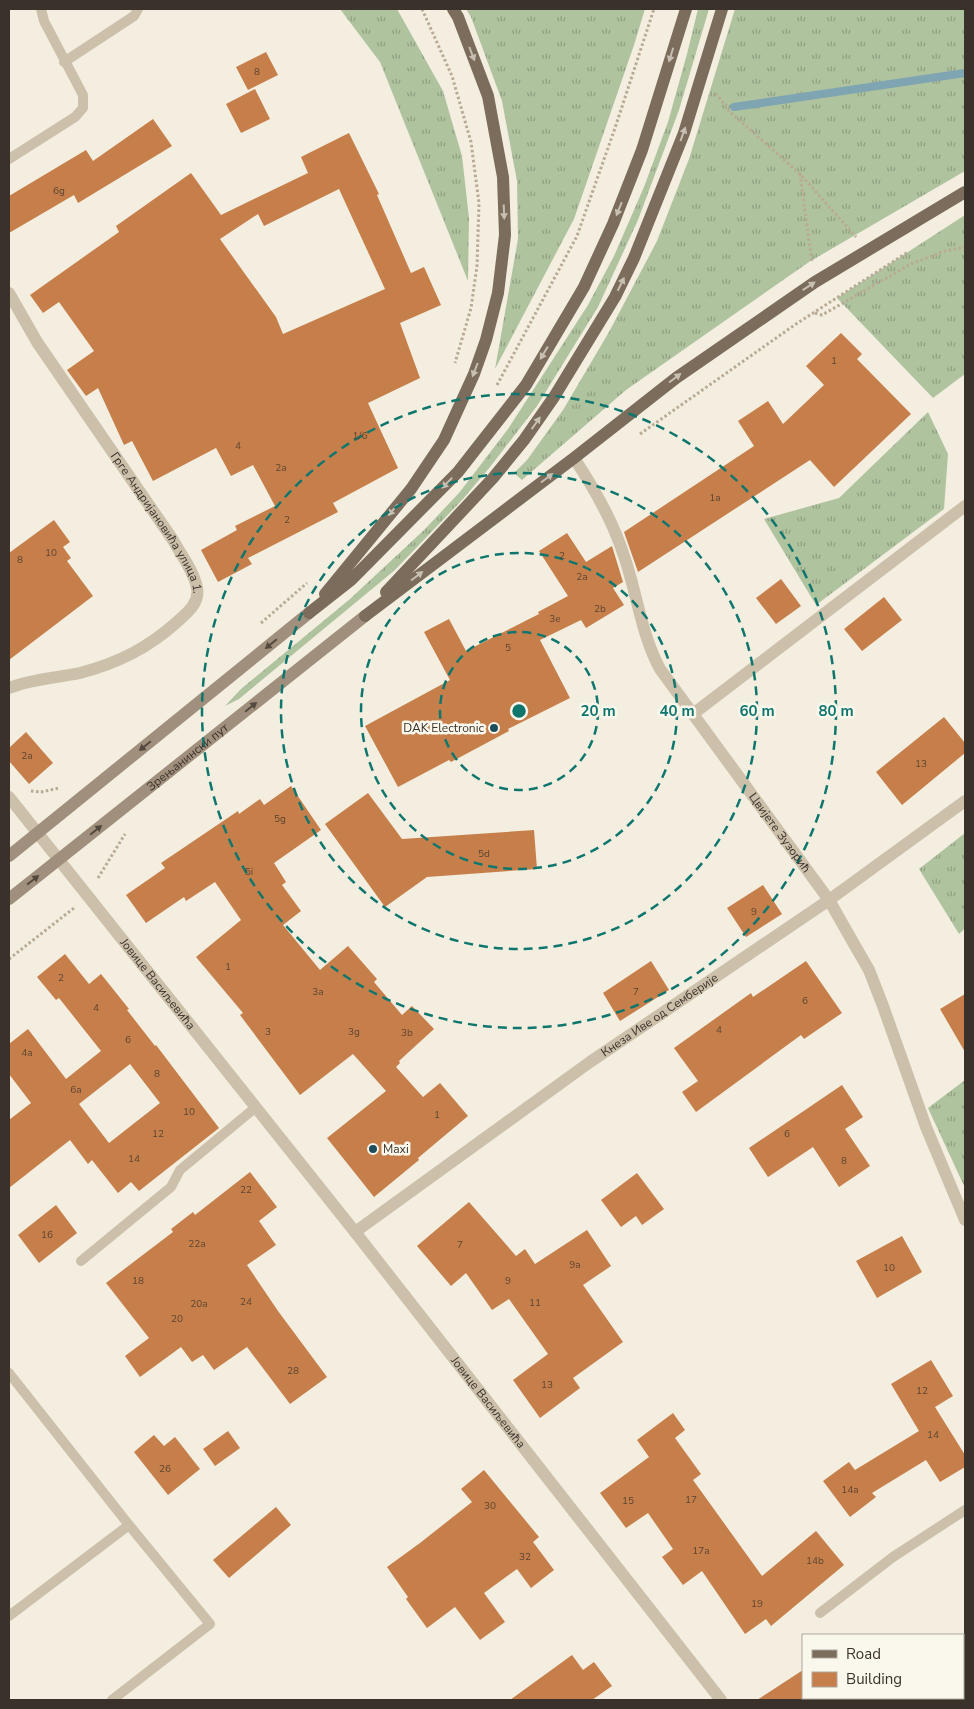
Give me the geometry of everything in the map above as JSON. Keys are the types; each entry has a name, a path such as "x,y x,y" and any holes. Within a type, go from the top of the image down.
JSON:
{"main road":[{"path":"309,613 411,489 444,440 474,374 486,340 496,302 505,235 503,177 488,96 453,9"},
{"path":"9,856 351,580 458,472 526,384 584,287 613,224 642,150 686,9"},
{"path":"365,616 493,478 524,440 554,397 615,297 634,258 684,132 722,9"},
{"path":"365,616 574,458 676,378 815,282 965,192"},
{"name":"Зрењанински пут","path":"9,899 365,616"}],"street":[{"name":"Грге Андријановића улица 1.","path":"9,294 37,342 172,540 187,564 198,589 196,601 191,610 135,653 80,672 9,688"},
{"name":"Цвијете Зузорић","path":"574,458 614,527 654,659 829,900 869,970 884,1006 926,1127 965,1220"},
{"path":"693,714 965,506"},
{"name":"Јовице Васиљевића","path":"9,797 355,1232 721,1700"},
{"name":"Кнеза Иве од Семберије","path":"355,1232 590,1062 829,900 965,801"}],"lane":[{"path":"9,159 75,117 83,108 83,95 64,62 44,21 41,9"},
{"path":"64,62 134,16 138,9"},
{"path":"81,1261 171,1187 180,1170 256,1107"},
{"path":"9,1373 210,1624 112,1700"},
{"path":"820,1613 892,1557 965,1510"},
{"path":"9,1616 129,1525"}],"path":[{"path":"422,9 455,86 471,142 479,203 476,275 471,308 453,367"},
{"path":"497,384 577,236 616,128 654,9"},
{"path":"699,83 719,97 728,110 800,174 868,250"},
{"path":"800,174 815,282"},
{"path":"814,312 822,315 911,264 946,251 965,247"},
{"path":"633,439 814,312 909,251"},
{"path":"256,628 308,582"},
{"path":"26,790 49,791 64,786"},
{"path":"9,959 87,897 128,828"}],"green space":[{"path":"340,9 397,9 443,91 462,156 469,218 468,281 380,62"},
{"path":"466,9 645,9 574,219 495,369 518,239 517,181 502,101 471,17"},
{"path":"698,9 709,9 679,110 638,220 598,307 537,406 463,499 395,570 239,699 225,706 241,689 350,599 424,530 459,493 508,429 588,305 614,256 644,187 668,122"},
{"path":"735,9 965,9 965,171 809,262 626,390 522,480 514,473 527,460 563,410 609,332 657,241 689,159"},
{"path":"965,215 965,374 933,398 837,298"},
{"path":"928,412 948,454 944,509 816,605 764,519 839,498"},
{"path":"965,833 965,928 959,934 919,869"},
{"path":"965,1080 965,1188 928,1108"}],"building":[{"path":"266,52 278,75 248,90 236,67"},
{"path":"255,89 270,119 241,133 226,104"},
{"path":"153,119 172,146 78,203 74,195 9,233 9,196 86,150 93,161"},
{"path":"349,133 379,194 377,195 411,273 424,267 441,305 400,323 420,378 368,403 398,468 333,503 338,512 248,558 252,564 218,582 201,550 237,530 235,526 275,506 253,465 231,476 216,448 153,481 132,441 124,445 98,388 86,396 67,370 94,351 59,302 43,313 30,295 119,232 116,226 191,173 221,215 308,173 301,157","holes":["339,189 385,289 283,334 276,317 220,239 258,214 264,226"]},
{"path":"841,333 862,354 857,359 911,414 834,487 810,460 638,572 624,532 754,446 738,421 768,401 783,424 824,385 806,366"},
{"path":"54,520 70,542 63,547 71,558 67,561 93,596 9,660 9,553"},
{"path":"567,533 586,562 612,546 623,582 613,588 624,605 586,628 581,620 540,640 570,698 508,729 509,731 451,762 449,760 398,787 365,726 450,680 424,632 449,619 466,651 539,614 538,612 568,596 539,551"},
{"path":"781,579 801,606 776,624 756,598"},
{"path":"884,597 902,620 862,651 844,629"},
{"path":"944,717 965,743 965,753 902,805 876,772"},
{"path":"26,732 53,763 29,784 9,761 9,748"},
{"path":"291,786 321,830 274,863 286,882 282,885 301,911 283,925 320,970 348,946 377,979 374,982 402,1015 412,1006 434,1029 399,1061 400,1063 396,1067 423,1097 440,1083 468,1116 374,1197 327,1138 386,1091 353,1054 300,1095 240,1015 243,1013 196,957 241,920 215,882 186,901 184,897 146,923 126,895 165,868 161,863 238,811 239,814 260,799 264,805"},
{"path":"368,793 402,839 534,830 537,869 427,877 385,907 325,824"},
{"path":"763,885 782,914 746,937 727,908"},
{"path":"65,954 89,984 101,974 219,1128 139,1191 131,1182 118,1193 92,1160 88,1164 70,1140 9,1188 9,1120 31,1103 9,1074 9,1044 28,1029 66,1079 101,1051 59,998 56,1000 37,977","holes":["130,1064 160,1103 109,1143 79,1104"]},
{"path":"651,961 669,990 620,1021 603,993"},
{"path":"806,961 842,1013 804,1039 801,1035 696,1112 682,1092 698,1081 674,1048 751,993 753,997"},
{"path":"965,994 965,1052 940,1009"},
{"path":"842,1085 863,1117 845,1129 870,1166 839,1187 813,1147 768,1177 749,1148"},
{"path":"250,1172 277,1207 259,1221 276,1245 247,1265 278,1311 327,1377 290,1404 247,1347 214,1370 203,1355 192,1362 181,1347 140,1377 125,1356 149,1338 106,1283 173,1232 171,1229 193,1212 195,1215"},
{"path":"637,1173 664,1209 642,1225 636,1216 621,1227 601,1200"},
{"path":"469,1202 516,1256 525,1249 535,1264 587,1230 611,1266 583,1285 623,1342 573,1378 580,1388 540,1418 513,1380 548,1354 509,1299 492,1310 466,1273 451,1286 417,1246"},
{"path":"56,1205 77,1233 39,1263 18,1235"},
{"path":"902,1236 922,1272 877,1298 856,1261"},
{"path":"931,1360 953,1396 935,1407 965,1455 965,1467 940,1482 926,1460 872,1493 876,1497 850,1517 823,1481 849,1462 855,1470 919,1431 891,1384"},
{"path":"673,1413 685,1430 675,1438 701,1474 693,1480 762,1576 816,1531 844,1565 771,1626 766,1619 745,1634 702,1571 683,1585 662,1557 673,1549 648,1513 626,1528 600,1493 649,1457 637,1440"},
{"path":"228,1431 240,1448 215,1466 203,1449"},
{"path":"154,1435 164,1446 175,1437 200,1469 168,1495 134,1452"},
{"path":"484,1470 539,1537 533,1542 554,1570 531,1588 517,1569 484,1593 505,1622 480,1640 455,1607 427,1628 406,1599 408,1597 387,1567 472,1502 461,1489"},
{"path":"276,1507 291,1525 229,1578 213,1560"},
{"path":"572,1655 583,1670 594,1662 612,1686 592,1700 510,1700"},
{"path":"802,1671 803,1700 757,1700"}],"waterway":[{"path":"734,107 965,73"}],"place":[{"name":"DAK Electronic","path":"494,728"},
{"name":"Maxi","path":"373,1149"}]}
